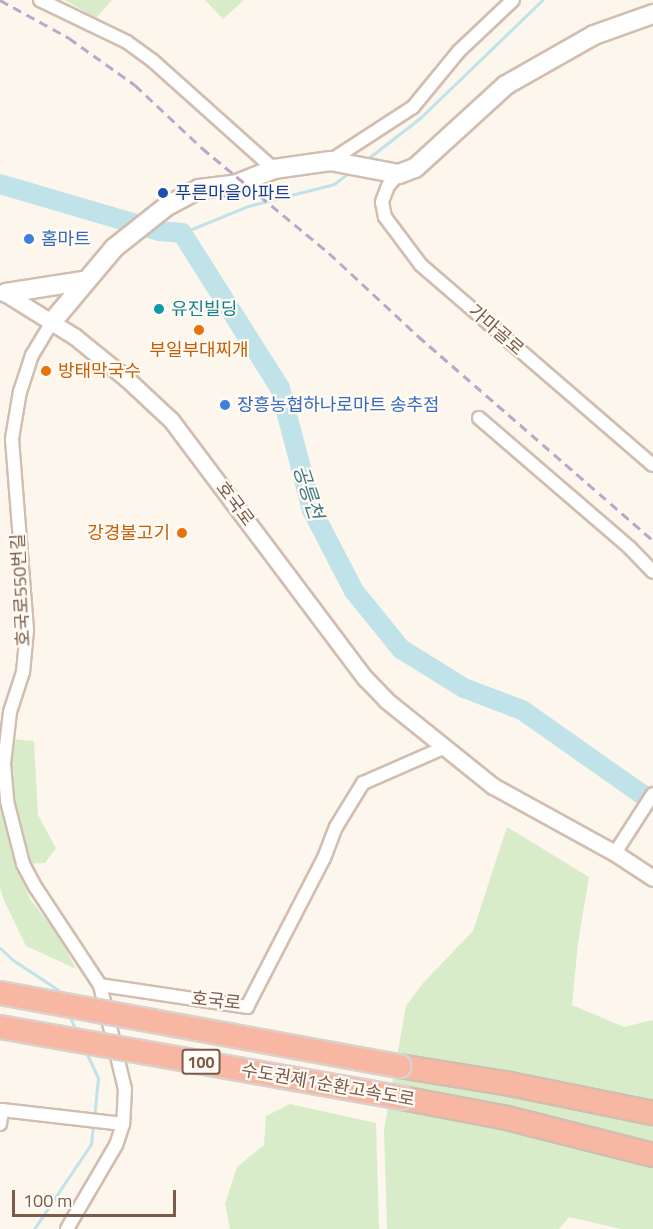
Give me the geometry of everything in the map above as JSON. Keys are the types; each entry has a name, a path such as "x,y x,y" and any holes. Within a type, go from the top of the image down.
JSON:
{"highway":[{"name":"수도권제1순환고속도로","path":"0,993 510,1084 653,1113"},
{"name":"수도권제1순환고속도로","path":"0,1027 507,1118 653,1155"}],"main road":[{"name":"가마골로","path":"394,173 415,168 506,85 594,35 653,14"},
{"path":"52,322 83,281 114,248 167,206 199,189 234,185 274,168 330,162 394,173"},
{"path":"3,292 83,281"}],"street":[{"path":"40,0 127,42 153,61 274,168"},
{"path":"330,162 414,107 459,51 513,0"},
{"name":"가마골로","path":"394,173 382,202 385,217 421,265 653,465"},
{"name":"호국로","path":"3,292 52,322 127,379 171,420 365,678 443,748 493,786 615,853 653,878"},
{"name":"호국로550번길","path":"52,322 32,355 20,391 12,439 27,630 22,672 10,712 4,764 7,801 23,864 36,888 100,985 125,1089 123,1124 116,1145 67,1229"},
{"path":"479,418 630,548 653,572"},
{"name":"호국로","path":"100,985 247,1007 324,858 336,827 363,783 443,748"},
{"path":"615,853 653,794"},
{"path":"0,1124 2,1110 123,1124"},
{"path":"76,1217 83,1229"}],"green space":[{"path":"65,0 112,0 96,18"},
{"path":"205,0 244,0 223,19"},
{"path":"0,738 34,741 38,815 56,848 45,863 15,864 30,899 60,938 76,969 26,946 3,898 0,887"},
{"path":"507,827 589,877 578,943 572,1005 624,1027 653,1020 653,1229 621,1229 569,1217 559,1229 387,1229 384,1130 406,1006 424,982 473,931"},
{"path":"290,1104 376,1123 379,1229 230,1229 225,1204 237,1167 264,1145 266,1116"}],"waterway":[{"path":"366,160 420,118 542,0"},
{"path":"182,233 248,206 334,184 351,171"},
{"name":"공릉천","path":"0,184 160,231 182,233 280,388 312,510 354,591 401,649 464,688 522,710 653,802"},
{"path":"0,948 13,960 57,989 60,995"},
{"path":"69,1015 76,1031"},
{"path":"85,1050 98,1078 94,1119"},
{"path":"34,1229 91,1144 93,1125"}],"railway":[{"path":"0,0 69,38 135,85 202,148 329,253 418,336 653,540"}],"place":[{"name":"푸른마을아파트","path":"163,193"},
{"name":"홈마트","path":"29,239"},
{"name":"유진빌딩","path":"159,309"},
{"name":"부일부대찌개","path":"199,330"},
{"name":"방태막국수","path":"46,371"},
{"name":"장흥농협하나로마트 송추점","path":"225,405"},
{"name":"강경불고기","path":"182,533"}]}
